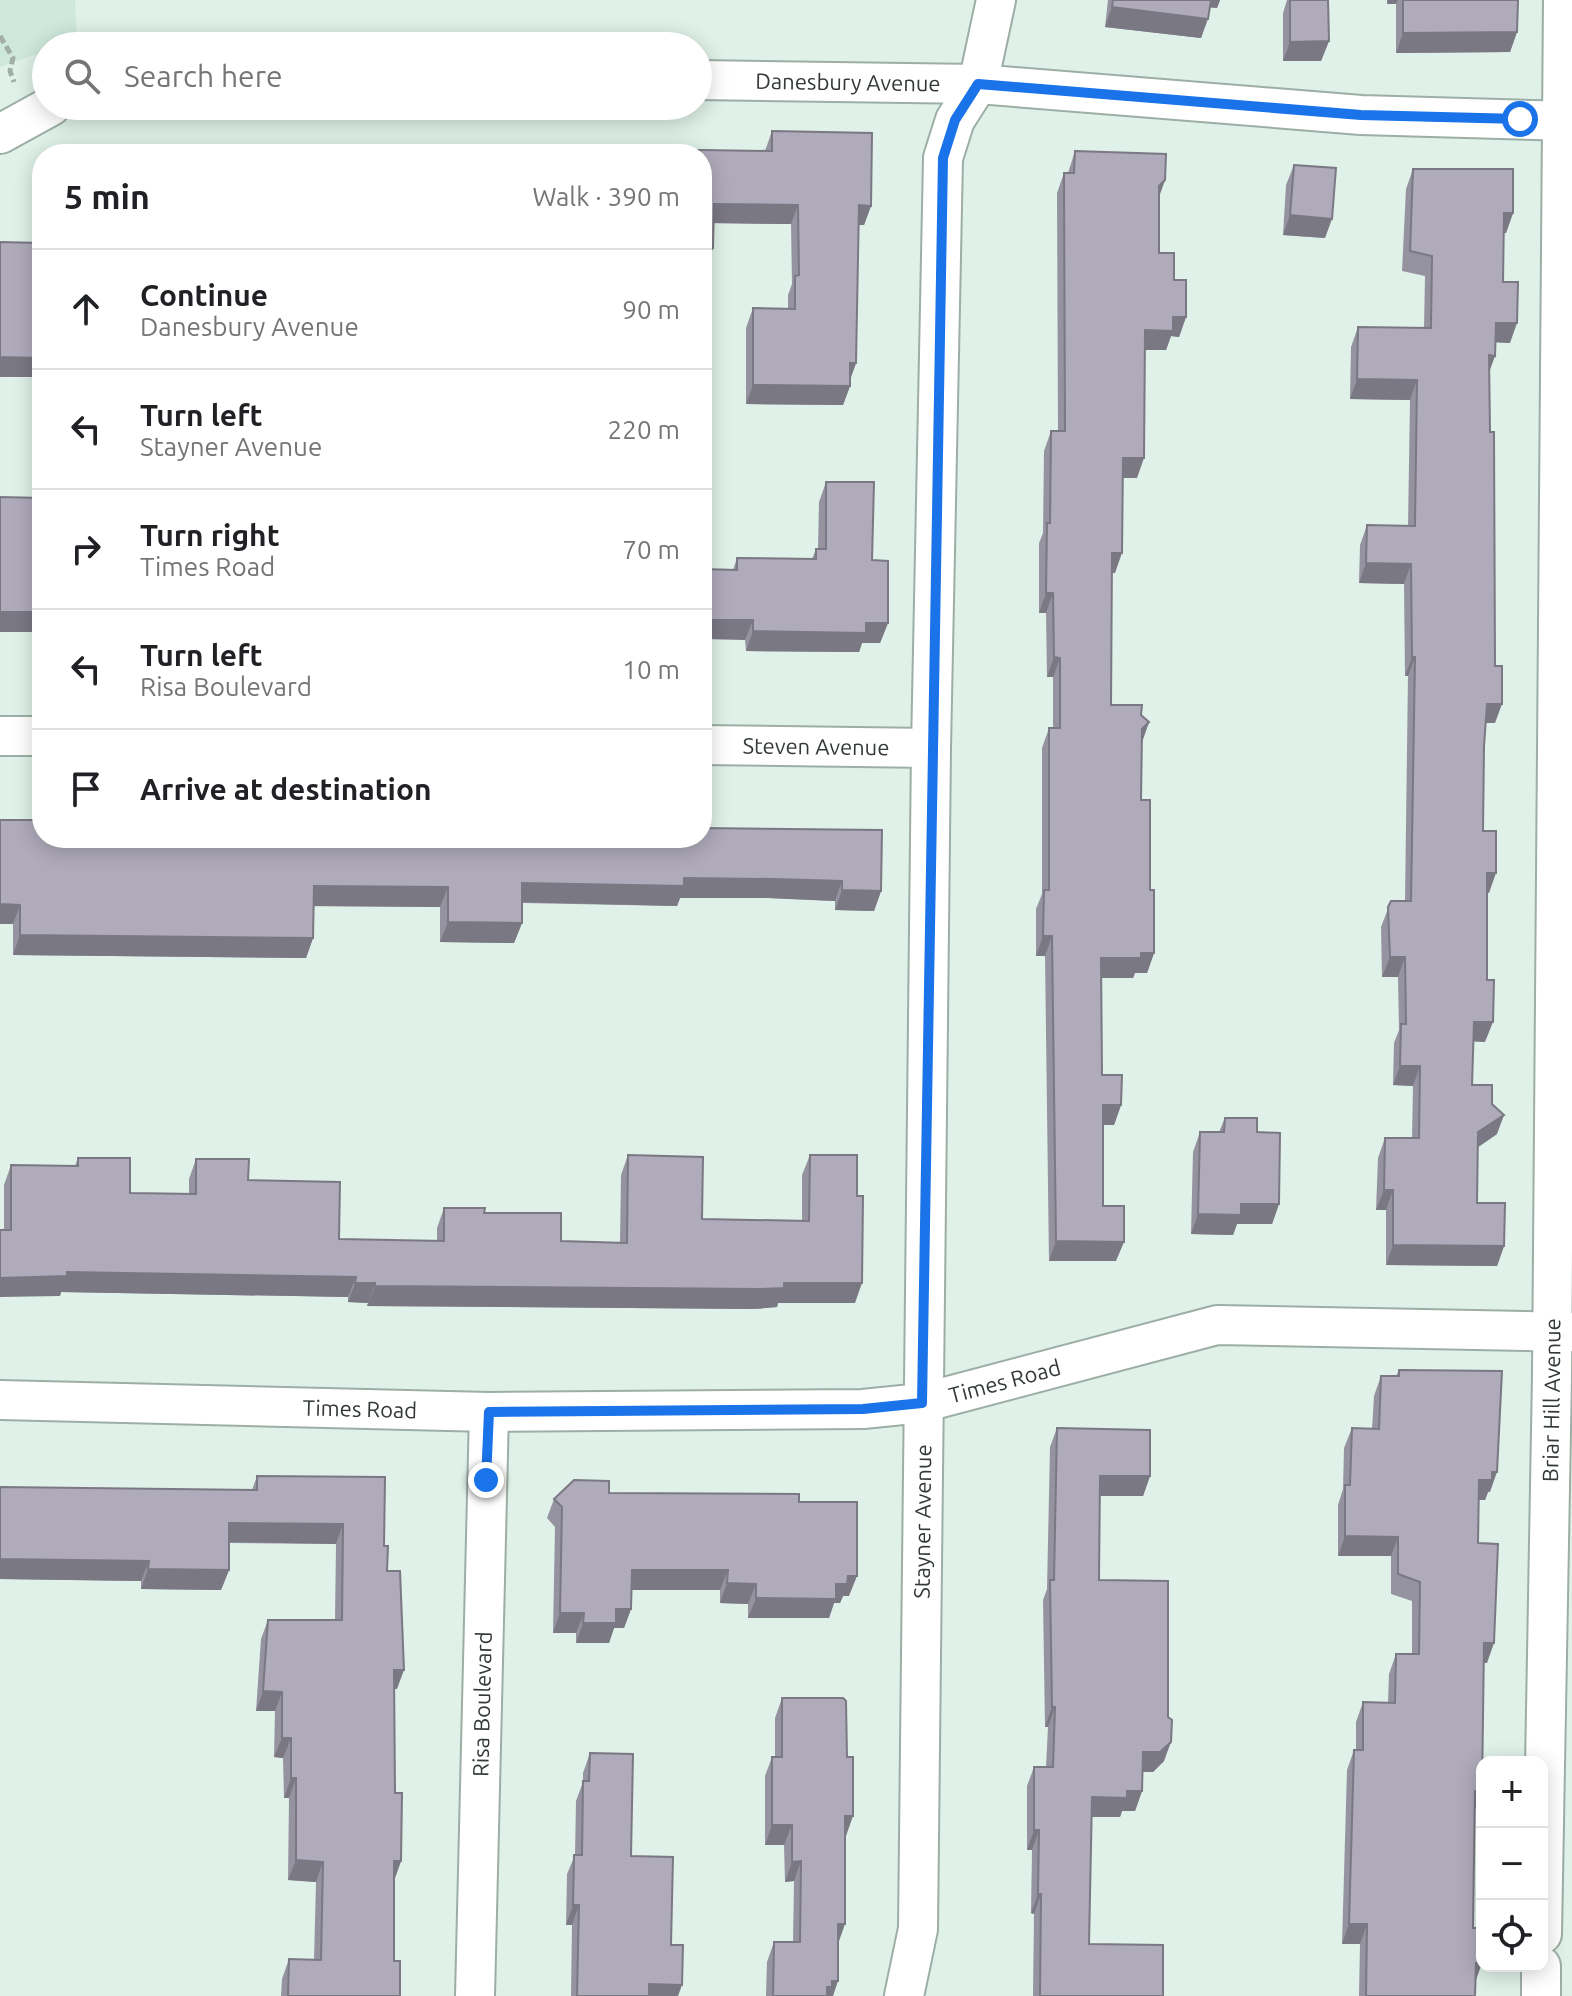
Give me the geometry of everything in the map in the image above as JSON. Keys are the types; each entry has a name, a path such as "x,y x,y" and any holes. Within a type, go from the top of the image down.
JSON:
{"street":[{"name":"Stayner Avenue","path":"904,1996 918,1929 931,748 943,158 955,120 978,84 996,0"},
{"name":"Briar Hill Avenue","path":"1543,1900 1562,1331 1567,120 1563,0"},
{"name":"Danesbury Avenue","path":"712,80 978,84 1361,115 1567,120"},
{"path":"0,134 32,116"},
{"path":"0,736 32,736"},
{"name":"Steven Avenue","path":"712,745 931,748"},
{"name":"Times Road","path":"0,1400 489,1412 863,1409 922,1403 1217,1325 1562,1331"},
{"name":"Risa Boulevard","path":"475,1996 489,1412"},
{"path":"1541,1972 1541,1996"}],"path":[{"path":"0,36 13,58 10,71 16,87"}],"shaded area":[{"path":"0,0 75,0 77,32 32,32 32,56 0,67"}],"building":[{"path":"1113,0 1211,0 1208,19 1112,7"},
{"path":"1290,0 1328,0 1329,41 1290,42"},
{"path":"1403,0 1518,0 1517,32 1403,33"},
{"path":"772,131 872,133 871,206 859,205 856,363 850,363 850,386 753,385 753,308 795,309 795,276 799,275 798,205 714,204 712,248 712,150 772,151"},
{"path":"1075,151 1166,154 1165,180 1159,186 1159,253 1174,253 1174,280 1186,280 1186,317 1173,317 1173,331 1145,330 1144,458 1123,458 1122,553 1112,553 1111,705 1142,705 1141,715 1149,722 1142,729 1141,800 1150,800 1150,890 1154,890 1154,953 1141,953 1141,958 1101,958 1102,1075 1122,1075 1121,1105 1103,1105 1103,1206 1124,1206 1124,1242 1056,1241 1052,936 1043,936 1044,890 1049,890 1049,728 1060,728 1060,658 1054,657 1053,593 1046,593 1047,523 1050,523 1051,431 1065,431 1064,173 1074,173"},
{"path":"1294,165 1336,168 1332,219 1290,215"},
{"path":"1413,169 1513,169 1513,213 1504,213 1503,282 1518,282 1517,323 1496,323 1495,356 1489,355 1490,432 1494,432 1495,666 1502,666 1502,704 1487,704 1484,746 1483,831 1496,831 1496,873 1487,873 1487,980 1494,980 1493,1022 1474,1022 1472,1085 1492,1085 1492,1104 1504,1115 1478,1132 1477,1203 1505,1203 1504,1246 1393,1245 1393,1190 1384,1190 1385,1138 1419,1138 1420,1066 1400,1066 1401,1024 1406,1024 1405,957 1390,957 1388,907 1391,901 1411,901 1415,657 1412,657 1411,564 1366,563 1367,525 1415,526 1417,380 1357,379 1358,327 1431,328 1432,256 1410,251"},
{"path":"0,242 32,243 32,358 0,357"},
{"path":"826,482 874,482 872,560 888,561 888,623 866,623 866,633 753,631 753,620 712,620 712,569 737,570 737,558 816,559 816,549 826,549"},
{"path":"0,497 32,498 32,612 0,612"},
{"path":"0,820 32,820 32,848 712,848 712,828 882,830 881,891 842,890 842,881 775,879 684,878 684,886 522,883 522,923 448,922 448,887 314,886 313,938 20,935 20,905 0,904"},
{"path":"1225,1118 1257,1118 1257,1132 1280,1133 1279,1204 1241,1204 1241,1215 1198,1214 1200,1132 1224,1132"},
{"path":"628,1155 703,1157 702,1219 809,1221 810,1155 857,1155 857,1196 863,1196 862,1283 784,1283 784,1288 761,1289 375,1286 375,1283 355,1283 356,1277 67,1272 67,1276 0,1278 0,1230 11,1230 11,1165 78,1166 78,1158 130,1158 130,1193 196,1194 196,1159 249,1159 248,1180 340,1182 339,1239 444,1241 444,1208 485,1208 484,1213 561,1213 561,1241 627,1243"},
{"path":"1399,1370 1502,1371 1497,1472 1492,1472 1492,1480 1479,1480 1478,1543 1498,1544 1494,1643 1484,1643 1482,1756 1476,1756 1475,1996 1366,1996 1367,1924 1349,1924 1354,1750 1363,1750 1363,1702 1395,1703 1396,1654 1419,1654 1420,1582 1398,1574 1398,1537 1345,1536 1345,1485 1350,1485 1352,1428 1379,1429 1381,1376 1399,1376"},
{"path":"1057,1428 1150,1430 1150,1476 1100,1476 1099,1580 1168,1581 1168,1717 1172,1720 1171,1742 1160,1752 1143,1752 1142,1791 1127,1791 1127,1798 1092,1797 1089,1944 1163,1945 1163,1996 1040,1996 1041,1894 1038,1894 1039,1830 1034,1830 1034,1767 1053,1767 1055,1707 1052,1707 1050,1580 1054,1580"},
{"path":"257,1476 385,1477 384,1546 388,1546 387,1571 400,1571 404,1670 394,1670 395,1793 402,1793 401,1861 394,1861 394,1961 400,1961 400,1996 288,1996 289,1959 321,1960 323,1862 296,1860 296,1778 291,1778 291,1738 282,1738 282,1692 263,1691 268,1620 342,1620 343,1524 229,1523 229,1570 148,1569 149,1561 0,1559 0,1487 257,1490"},
{"path":"574,1480 609,1481 609,1493 799,1494 799,1502 857,1502 857,1576 848,1576 847,1584 836,1584 836,1599 756,1598 756,1584 727,1583 728,1570 632,1570 631,1609 616,1609 616,1623 583,1623 584,1613 560,1613 562,1507 554,1499"},
{"path":"782,1698 843,1698 846,1701 847,1757 853,1757 853,1816 845,1816 845,1924 838,1924 838,1981 832,1981 832,1987 827,1987 827,1996 773,1996 774,1942 800,1942 801,1861 792,1862 792,1825 772,1825 772,1757 782,1757"},
{"path":"590,1753 633,1754 631,1856 673,1857 671,1945 683,1945 682,1985 649,1984 649,1996 577,1996 579,1905 573,1905 574,1855 582,1855 583,1781 589,1781"}],"route":[{"path":"486,1480 489,1412 863,1409 922,1403 943,158 955,120 978,84 1361,115 1520,119"}]}
